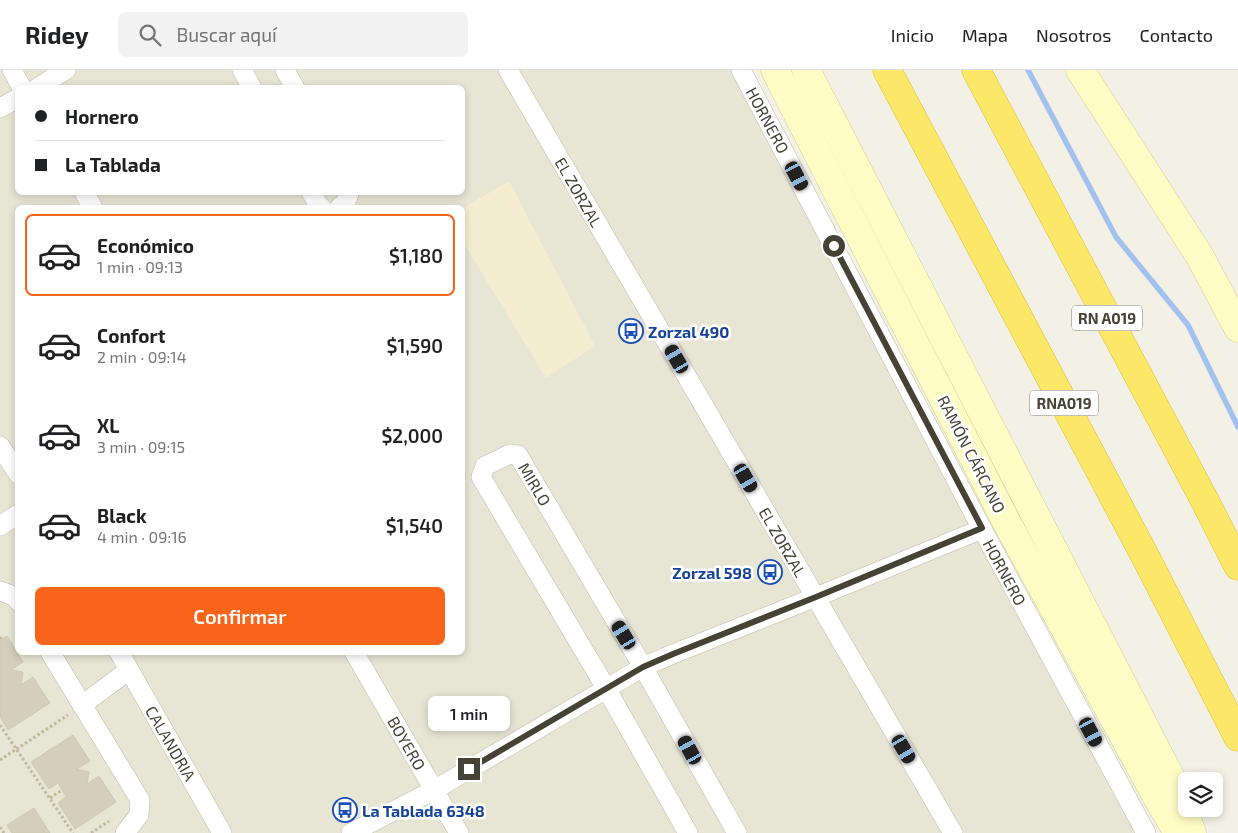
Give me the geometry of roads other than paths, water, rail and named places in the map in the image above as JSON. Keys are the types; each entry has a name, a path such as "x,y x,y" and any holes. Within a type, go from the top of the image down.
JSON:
{"highway":[{"name":"RNA019","path":"887,70 1145,556 1238,737"},
{"name":"RN A019","path":"976,70 1202,494 1238,566"}],"main road":[{"name":"RAMÓN CÁRCANO","path":"775,70 1002,512 1178,833"},
{"name":"RAMÓN CÁRCANO","path":"806,70 1176,786 1192,833"},
{"path":"1080,70 1199,255 1238,328"}],"street":[{"path":"12,70 20,85"},
{"path":"42,85 66,70"},
{"path":"242,70 250,85"},
{"path":"285,70 293,85"},
{"name":"EL ZORZAL","path":"508,70 953,833"},
{"name":"HORNERO","path":"741,70 982,528 1146,833"},
{"path":"0,108 15,100"},
{"path":"0,446 15,469"},
{"name":"MIRLO","path":"688,833 606,688 481,477 485,466 510,454 518,455 643,667 737,833"},
{"path":"0,526 15,516"},
{"path":"351,833 434,790 643,667 982,528"},
{"path":"0,591 15,597"},
{"path":"52,655 140,800 139,815 125,833"},
{"name":"CALANDRIA","path":"121,655 222,833"},
{"name":"BOYERO","path":"356,655 460,833"},
{"path":"82,705 129,670"}],"waterway":[{"path":"1028,70 1116,237 1188,325 1238,427"}],"place":[{"name":"Zorzal 490","path":"631,331"},
{"name":"Zorzal 598","path":"770,572"},
{"name":"La Tablada 6348","path":"345,810"}]}
